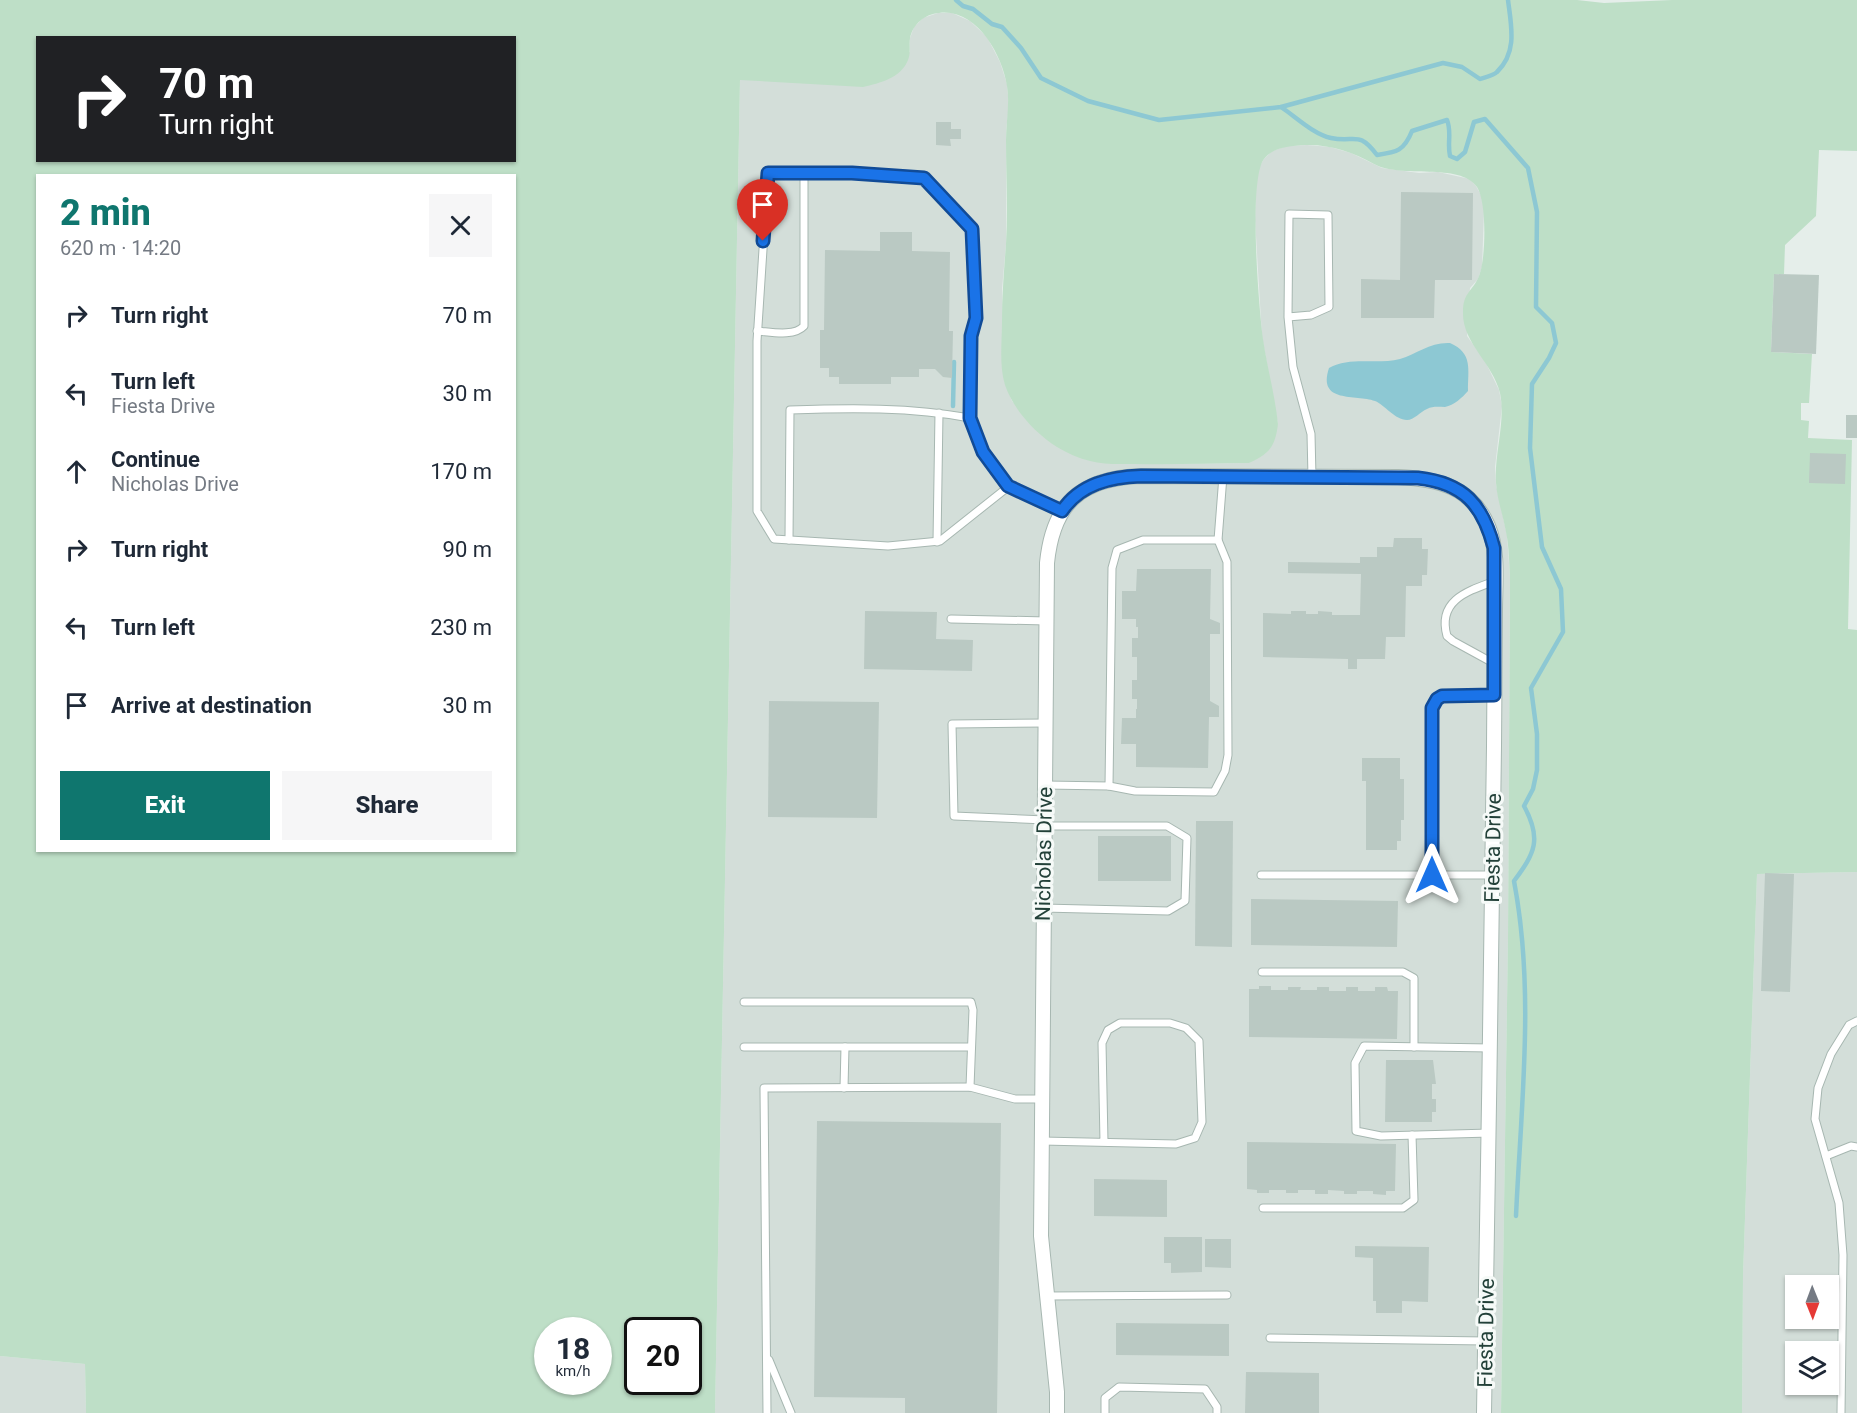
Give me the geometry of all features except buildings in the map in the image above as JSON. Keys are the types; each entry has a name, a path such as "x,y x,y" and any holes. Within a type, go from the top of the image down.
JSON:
{"street":[{"name":"Nicholas Drive","path":"1057,1413 1057,1392 1041,1236 1049,542 1054,524 1074,497 1089,486 1106,480 1141,476 1265,477"},
{"name":"Fiesta Drive","path":"1265,477 1436,480 1454,488 1481,511 1490,530 1494,548 1495,664 1490,1133 1484,1413"}],"lane":[{"path":"1008,486 940,542 888,546 774,539 757,511 757,331 768,173 852,173 924,178 972,229 976,318 971,336 970,418 983,452 1008,486 1062,511"},
{"path":"757,331 793,332 804,326 804,173"},
{"path":"1288,317 1311,315 1329,307 1328,215 1289,214 1288,317 1293,367 1311,434 1312,477"},
{"path":"789,540 790,411 830,409 939,414 970,418"},
{"path":"937,542 939,414"},
{"path":"1045,785 1109,786 1135,791 1214,792 1225,771 1228,755 1227,562 1218,540 1223,476"},
{"path":"1109,786 1112,568 1117,550 1143,540 1218,540"},
{"path":"1495,581 1466,591 1447,610 1445,621 1447,636 1495,664"},
{"path":"951,619 1047,621"},
{"path":"1432,875 1432,708 1437,699 1442,696 1494,695"},
{"path":"1043,908 1168,911 1185,901 1187,838 1167,826 1045,823 954,816 952,724 1046,723"},
{"path":"1261,874 1492,875"},
{"path":"1262,972 1403,972 1414,978 1414,1047"},
{"path":"744,1002 971,1002 973,1010 970,1087"},
{"path":"1840,1413 1843,1255 1839,1203 1815,1119 1818,1088 1831,1054 1849,1025 1857,1021"},
{"path":"1042,1141 1176,1144 1195,1138 1202,1122 1199,1041 1186,1028 1170,1023 1120,1023 1108,1030 1102,1043 1104,1142"},
{"path":"1490,1133 1382,1136 1356,1131 1355,1063 1364,1046 1491,1048"},
{"path":"744,1047 971,1047"},
{"path":"844,1047 844,1088"},
{"path":"767,1413 764,1088 970,1087 1015,1099 1042,1099"},
{"path":"1263,1208 1402,1208 1414,1200 1412,1135"},
{"path":"1826,1156 1851,1146 1857,1147"},
{"path":"1046,1296 1227,1295"},
{"path":"1270,1338 1486,1341"},
{"path":"767,1357 791,1413"},
{"path":"1105,1413 1105,1398 1119,1387 1205,1389 1217,1407 1217,1413"}],"shaded area":[{"path":"938,13 952,13 970,21 987,37 1000,62 1007,84 1009,106 1006,130 1006,244 1002,289 1005,383 1012,401 1038,431 1150,464 1249,463 1278,424 1262,337 1255,219 1258,169 1272,151 1287,146 1330,147 1351,153 1382,168 1419,173 1438,172 1470,179 1482,197 1484,211 1482,267 1478,279 1470,288 1467,336 1485,361 1499,390 1502,406 1495,467 1496,485 1507,535 1510,577 1508,937 1501,1413 715,1413 740,80 910,52 910,38 914,27 923,18"},
{"path":"1857,872 1857,1413 1742,1413 1743,1276 1757,874"},
{"path":"0,1356 85,1364 86,1413 0,1413"}],"green space":[{"path":"0,0 1577,0 1604,3 1672,0 1857,0 1857,151 1819,150 1816,216 1785,245 1784,274 1774,274 1771,352 1812,354 1809,403 1801,403 1801,420 1809,421 1808,438 1852,440 1848,629 1857,630 1857,872 1757,874 1743,1276 1742,1413 1501,1413 1508,937 1510,577 1507,537 1496,483 1502,415 1500,393 1491,372 1467,334 1463,312 1466,296 1479,276 1483,257 1483,205 1477,187 1469,179 1458,175 1385,168 1332,147 1305,145 1282,148 1272,152 1264,159 1259,172 1256,246 1261,324 1278,424 1273,444 1262,456 1249,463 1112,464 1081,458 1057,447 1033,428 1013,403 1005,385 1001,353 1007,231 1007,86 993,48 975,25 952,13 939,13 929,15 914,28 910,38 909,57 905,66 889,79 876,84 863,87 740,80 715,1413 86,1413 85,1364 0,1356"}],"water":[{"path":"1450,343 1463,352 1468,362 1468,391 1458,401 1448,406 1431,407 1412,419 1407,420 1394,415 1375,401 1340,395 1328,387 1329,368 1337,364 1354,361 1391,361 1430,346"}],"waterway":[{"path":"956,0 963,6 973,9 992,24 1002,27 1021,48 1041,78 1088,101 1159,120 1281,107 1443,63 1462,67 1480,79 1489,76 1497,72 1508,56 1512,38 1508,0"},
{"path":"1281,107 1318,133 1331,138 1361,140 1377,155 1390,153 1403,147 1412,131 1447,120 1450,156 1457,159 1465,152 1474,122 1485,119 1528,168 1537,212 1536,307 1552,323 1556,343 1532,384 1530,448 1542,547 1561,589 1563,632 1531,688 1537,734 1537,770 1533,789 1524,806 1533,828 1534,845 1527,862 1514,881 1524,964 1525,1006 1516,1216"},
{"path":"953,406 954,362"}],"route":[{"path":"763,241 768,173 852,173 924,178 972,229 976,318 971,336 970,418 983,452 1008,486 1062,511 1069,501 1089,486 1106,480 1141,476 1418,478 1436,480 1454,488 1481,511 1490,530 1494,548 1494,695 1442,696 1437,699 1432,708 1432,875"}]}
